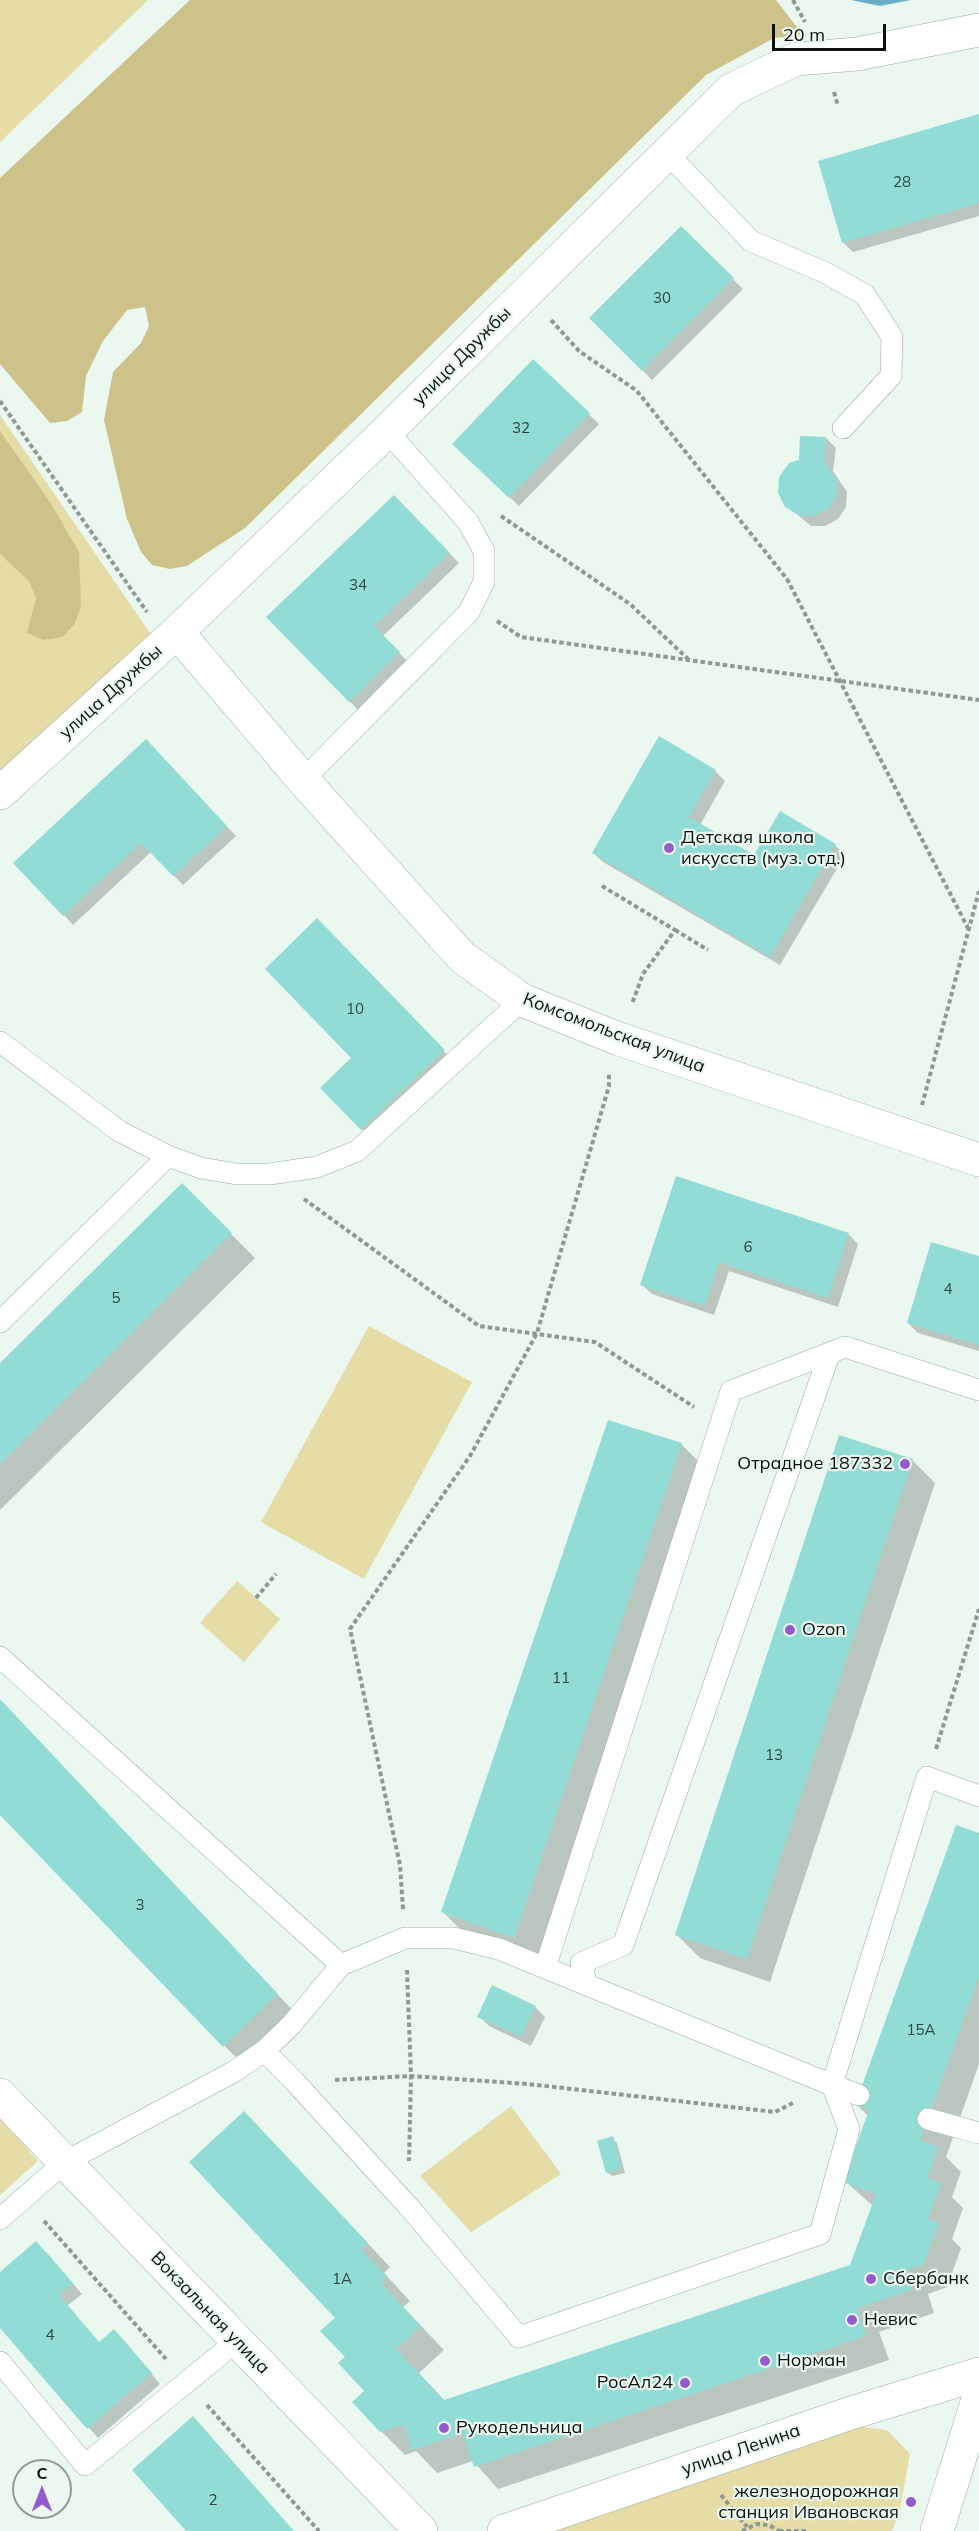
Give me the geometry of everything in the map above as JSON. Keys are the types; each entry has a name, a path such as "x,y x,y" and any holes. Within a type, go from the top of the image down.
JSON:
{"street":[{"name":"улица Дружбы","path":"0,794 177,632 387,431 732,90 796,59 857,54 979,30"},
{"name":"Комсомольская улица","path":"177,632 303,780 462,957 522,1000 614,1052 979,1160"},
{"name":"Вокзальная улица","path":"0,2095 417,2530"},
{"name":"улица Ленина","path":"504,2531 851,2413 979,2374"},
{"path":"937,2531 979,2396"}],"lane":[{"path":"667,153 751,241 826,273 865,295 892,337 891,376 843,428"},
{"path":"303,780 469,612 484,582 484,551 468,522 387,431"},
{"path":"0,1042 119,1131 168,1156 201,1168 237,1174 270,1174 317,1167 357,1151 522,1000"},
{"path":"0,1322 168,1156"},
{"path":"545,1968 731,1391 845,1347 979,1390"},
{"path":"581,1963 623,1946 829,1355"},
{"path":"0,1657 340,1965"},
{"path":"264,2051 408,2206 519,2337 820,2234 849,2129 832,2085 927,1778 979,1796"},
{"path":"0,2219 65,2162 235,2071 264,2051 292,2024 340,1965 405,1938 454,1938 499,1949 859,2095"},
{"path":"554,1940 581,1963 587,1985"},
{"path":"928,2119 979,2133"},
{"path":"0,2362 85,2465 237,2341"}],"path":[{"path":"544,313 579,351 637,391 787,579 969,930"},
{"path":"0,400 153,621 177,632"},
{"path":"468,522 500,516 630,604 689,660"},
{"path":"473,604 521,637 979,700"},
{"path":"602,886 708,950"},
{"path":"922,1105 979,891"},
{"path":"408,2206 411,2076 400,1865 350,1629 470,1456 537,1333 609,1086 614,1052 643,974 675,930"},
{"path":"270,1174 478,1326 595,1342 720,1424"},
{"path":"256,1598 276,1574"},
{"path":"927,1778 979,1609"},
{"path":"295,2082 411,2076 528,2084 775,2112 832,2085"},
{"path":"25,2199 319,2531"},
{"path":"742,2531 758,2524 769,2525 779,2531 809,2531"}],"shaded area":[{"path":"0,0 148,0 0,142"},
{"path":"190,0 776,0 803,35 774,38 706,75 245,528 187,566 170,569 152,565 141,552 127,519 104,420 113,372 141,343 149,326 145,307 127,310 103,341 86,376 82,412 67,421 50,423 0,364 0,178"},
{"path":"0,415 152,636 0,775"},
{"path":"0,431 50,502 79,552 81,606 75,623 63,637 43,640 27,633 36,598 29,581 0,554"},
{"path":"369,1326 472,1382 364,1579 261,1522"},
{"path":"237,1581 280,1619 244,1662 200,1623"},
{"path":"511,2106 561,2174 471,2232 420,2176"},
{"path":"0,2119 38,2161 0,2195"},
{"path":"855,2426 887,2430 910,2454 900,2509 892,2531 552,2531"}],"water":[{"path":"851,0 911,0 880,6"}],"building":[{"path":"979,114 979,203 842,243 818,161"},
{"path":"681,226 734,278 642,371 589,318"},
{"path":"533,359 590,413 509,498 452,444"},
{"path":"800,436 826,437 824,460 837,481 836,497 828,509 815,516 800,516 785,507 778,493 779,477 789,463 799,460"},
{"path":"394,495 450,553 374,626 400,652 349,702 266,617"},
{"name":"Детская школа искусств (муз. отд.)","path":"659,736 716,770 689,817 754,855 780,811 836,844 770,957 592,853"},
{"path":"146,739 227,826 173,876 141,843 63,916 13,863"},
{"path":"317,918 445,1050 361,1130 320,1088 351,1058 265,969"},
{"path":"676,1176 849,1233 828,1298 719,1262 705,1306 640,1285"},
{"path":"182,1183 232,1233 0,1464 0,1363"},
{"path":"931,1242 979,1256 979,1345 907,1323"},
{"path":"608,1420 682,1443 514,1938 441,1912"},
{"path":"839,1435 913,1459 747,1959 675,1935"},
{"path":"0,1699 278,1994 223,2047 0,1815"},
{"path":"956,1825 979,1833 979,1977 920,2140 938,2147 927,2178 941,2183 928,2219 939,2223 924,2264 905,2271 912,2290 857,2308 866,2336 474,2467 462,2433 412,2450 404,2425 380,2432 352,2402 364,2391 338,2363 345,2357 320,2331 335,2318 189,2162 244,2111 368,2243 361,2249 387,2276 381,2283 421,2326 396,2349 444,2400 850,2265 876,2194 843,2182 869,2110 855,2105"},
{"path":"492,1985 536,2006 521,2037 477,2017"},
{"path":"613,2136 621,2168 606,2173 597,2141"},
{"path":"36,2241 73,2283 59,2295 99,2342 114,2329 152,2373 87,2429 0,2328 0,2272"},
{"path":"193,2416 294,2531 186,2531 132,2470"}],"place":[{"name":"Детская школа искусств (муз. отд.)","path":"669,848"},
{"name":"Отрадное 187332","path":"905,1464"},
{"name":"Ozon","path":"790,1630"},
{"name":"Сбербанк","path":"871,2279"},
{"name":"Невис","path":"852,2320"},
{"name":"Норман","path":"765,2361"},
{"name":"РосАл24","path":"685,2383"},
{"name":"Рукодельница","path":"444,2428"},
{"name":"железнодорожная станция Ивановская","path":"911,2502"}]}
